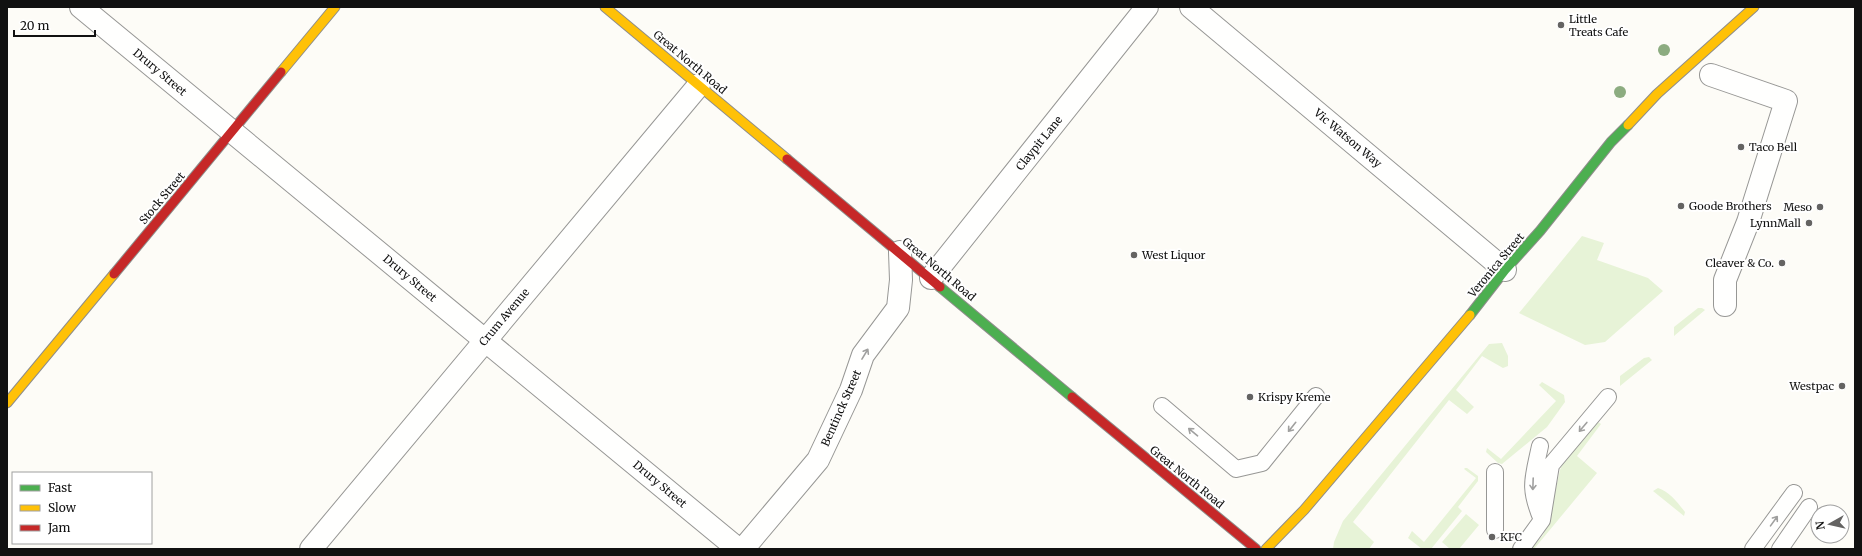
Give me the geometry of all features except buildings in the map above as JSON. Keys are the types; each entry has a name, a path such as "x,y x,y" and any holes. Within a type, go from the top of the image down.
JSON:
{"street":[{"name":"Drury Street","path":"81,7 738,549"},
{"name":"Stock Street","path":"7,403 233,132 334,7"},
{"name":"Great North Road","path":"606,7 1256,549"},
{"name":"Claypit Lane","path":"931,278 1147,7"},
{"name":"Vic Watson Way","path":"1191,7 1505,270"},
{"name":"Veronica Street","path":"1266,549 1304,510 1473,311 1505,270 1540,231 1611,142 1657,94 1754,7"},
{"path":"1711,75 1786,101 1748,222 1725,280 1725,305"},
{"name":"Crum Avenue","path":"311,549 699,85"},
{"name":"Bentinck Street","path":"743,549 818,460 851,390 863,355 898,308 901,280 900,252"}],"lane":[{"path":"1162,406 1236,469 1262,463 1316,396"},
{"path":"1521,549 1542,520 1551,465 1608,397"},
{"path":"1540,446 1532,484 1534,502 1542,520"},
{"path":"1495,472 1495,530"},
{"path":"1753,549 1794,493"},
{"path":"1780,549 1809,507"}],"green space":[{"path":"1582,236 1604,243 1597,260 1648,278 1663,291 1605,342 1585,345 1519,313"},
{"path":"1698,308 1705,310 1674,336 1674,327"},
{"path":"1502,343 1508,356 1508,366 1503,368 1482,356 1456,390 1474,407 1467,414 1449,400 1353,522 1374,542 1369,549 1333,549 1334,542 1343,521 1489,344"},
{"path":"1649,357 1652,360 1620,386 1620,376 1644,358"},
{"path":"1542,382 1564,395 1565,402 1547,427 1502,464 1498,463 1486,452 1487,448 1501,459 1556,401 1539,385"},
{"path":"1598,422 1601,424 1577,456 1597,473 1534,549 1531,549 1543,535 1548,524 1563,462 1595,423"},
{"path":"1465,468 1478,476 1478,481 1458,507 1462,511 1431,549 1422,549 1408,538 1412,531 1424,542 1476,478 1464,469"},
{"path":"1658,488 1666,492 1676,501 1685,512 1684,516 1653,491"},
{"path":"1466,514 1479,525 1459,549 1450,549 1442,542"}],"traffic: fast":[{"path":"1470,315 1505,270 1540,231 1611,142 1628,125"},
{"path":"940,287 1072,397"}],"traffic: slow":[{"path":"281,72 335,7"},
{"path":"605,7 787,159"},
{"path":"1628,125 1657,94 1754,7"},
{"path":"7,403 114,274"},
{"path":"1266,549 1304,510 1470,315"}],"traffic: jam":[{"path":"114,274 281,72"},
{"path":"787,159 940,287"},
{"path":"1072,397 1256,549"}],"place":[{"name":"Little Treats Cafe","path":"1561,25"},
{"name":"Taco Bell","path":"1741,147"},
{"name":"Goode Brothers","path":"1681,206"},
{"name":"Meso","path":"1820,207"},
{"name":"LynnMall","path":"1809,223"},
{"name":"West Liquor","path":"1134,255"},
{"name":"Cleaver & Co.","path":"1782,263"},
{"name":"Westpac","path":"1842,386"},
{"name":"Krispy Kreme","path":"1250,397"},
{"name":"KFC","path":"1492,537"}]}
